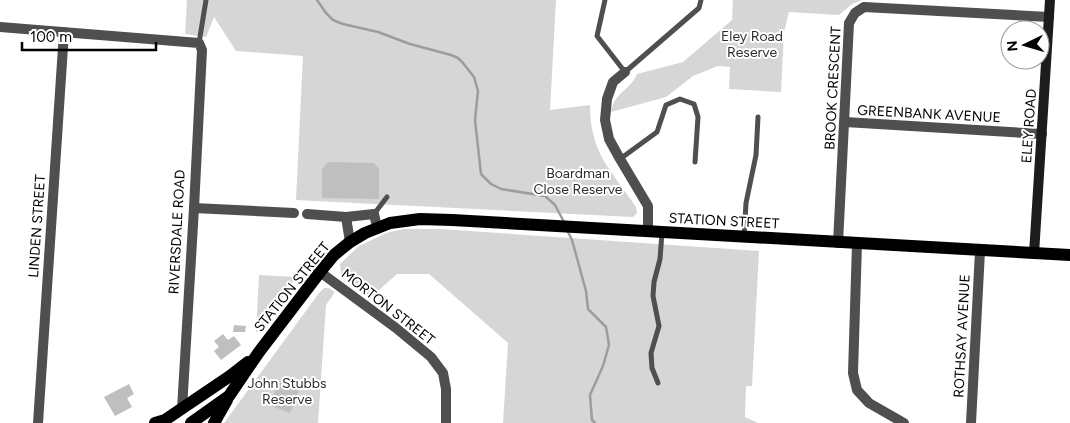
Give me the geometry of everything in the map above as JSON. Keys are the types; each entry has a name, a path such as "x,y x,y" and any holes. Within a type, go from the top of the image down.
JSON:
{"main road":[{"name":"ELEY ROAD","path":"1034,254 1050,0"},
{"name":"STATION STREET","path":"191,423 229,396 259,352 334,255 350,242 377,227 397,222 420,219 1070,255"},
{"name":"STATION STREET","path":"155,423 165,420 230,376 259,352"},
{"path":"214,423 229,396"},
{"name":"RIVERSDALE ROAD","path":"181,423 182,408"}],"street":[{"name":"BROOK CRESCENT","path":"838,243 849,23 855,13 864,7 1049,17"},
{"path":"0,27 199,43"},
{"name":"LINDEN STREET","path":"38,423 64,32"},
{"name":"RIVERSDALE ROAD","path":"182,408 202,50 199,43"},
{"path":"625,72 613,82 607,99 605,120 609,139 648,206 648,232"},
{"name":"GREENBANK AVENUE","path":"845,122 1042,134"},
{"path":"194,208 294,213"},
{"path":"307,214 346,217 374,214 377,227"},
{"name":"STATION STREET","path":"346,217 350,242"},
{"path":"857,244 853,373 857,390 868,403 904,423"},
{"name":"ROTHSAY AVENUE","path":"971,423 980,251"},
{"name":"MORTON STREET","path":"320,272 396,328 431,357 443,373 445,381 446,423"}],"lane":[{"path":"199,43 206,0"},
{"path":"605,0 597,36 625,72 699,8 701,0"},
{"path":"620,159 657,132 666,105 680,99 694,104 698,117 695,162"},
{"path":"744,238 746,203 756,155 758,117"},
{"path":"374,214 387,197"},
{"path":"658,383 652,368 651,353 659,326 653,296 654,282 660,259 662,233"}],"green space":[{"name":"Boardman Close Reserve","path":"187,0 556,0 550,110 590,105 591,122 598,149 610,171 636,207 637,213 633,217 296,200 303,56 236,51 214,17 206,37 185,34"},
{"name":"Eley Road Reserve","path":"733,0 862,0 852,4 839,15 789,12 784,32 781,92 729,89 730,67 718,66 693,76 666,97 611,112 615,100 634,80 637,74 683,62 732,20"},
{"path":"404,229 440,229 759,251 752,386 746,386 745,417 758,423 503,423 508,343 429,274 397,274 371,297 341,275 340,264 359,246 386,233"},
{"path":"259,275 297,277 256,333"},
{"name":"John Stubbs Reserve","path":"324,288 329,288 335,292 326,305 318,423 224,423 319,293"}],"building":[{"path":"328,162 374,163 379,169 379,199 322,198 322,169"},
{"path":"234,325 246,326 245,332 233,332"},
{"path":"223,334 228,340 234,336 241,345 221,360 214,351 219,347 214,341"},
{"path":"279,382 299,391 290,413 269,405"},
{"path":"129,384 134,394 127,398 132,407 115,416 104,397"}],"waterway":[{"path":"317,0 333,20 378,32 410,44 458,58 474,77 478,91 475,120 481,174 491,184 501,189 545,196 555,205 564,222"},
{"path":"568,232 586,291 588,309 606,327 609,345 603,366 590,395 592,420 595,423"}]}
